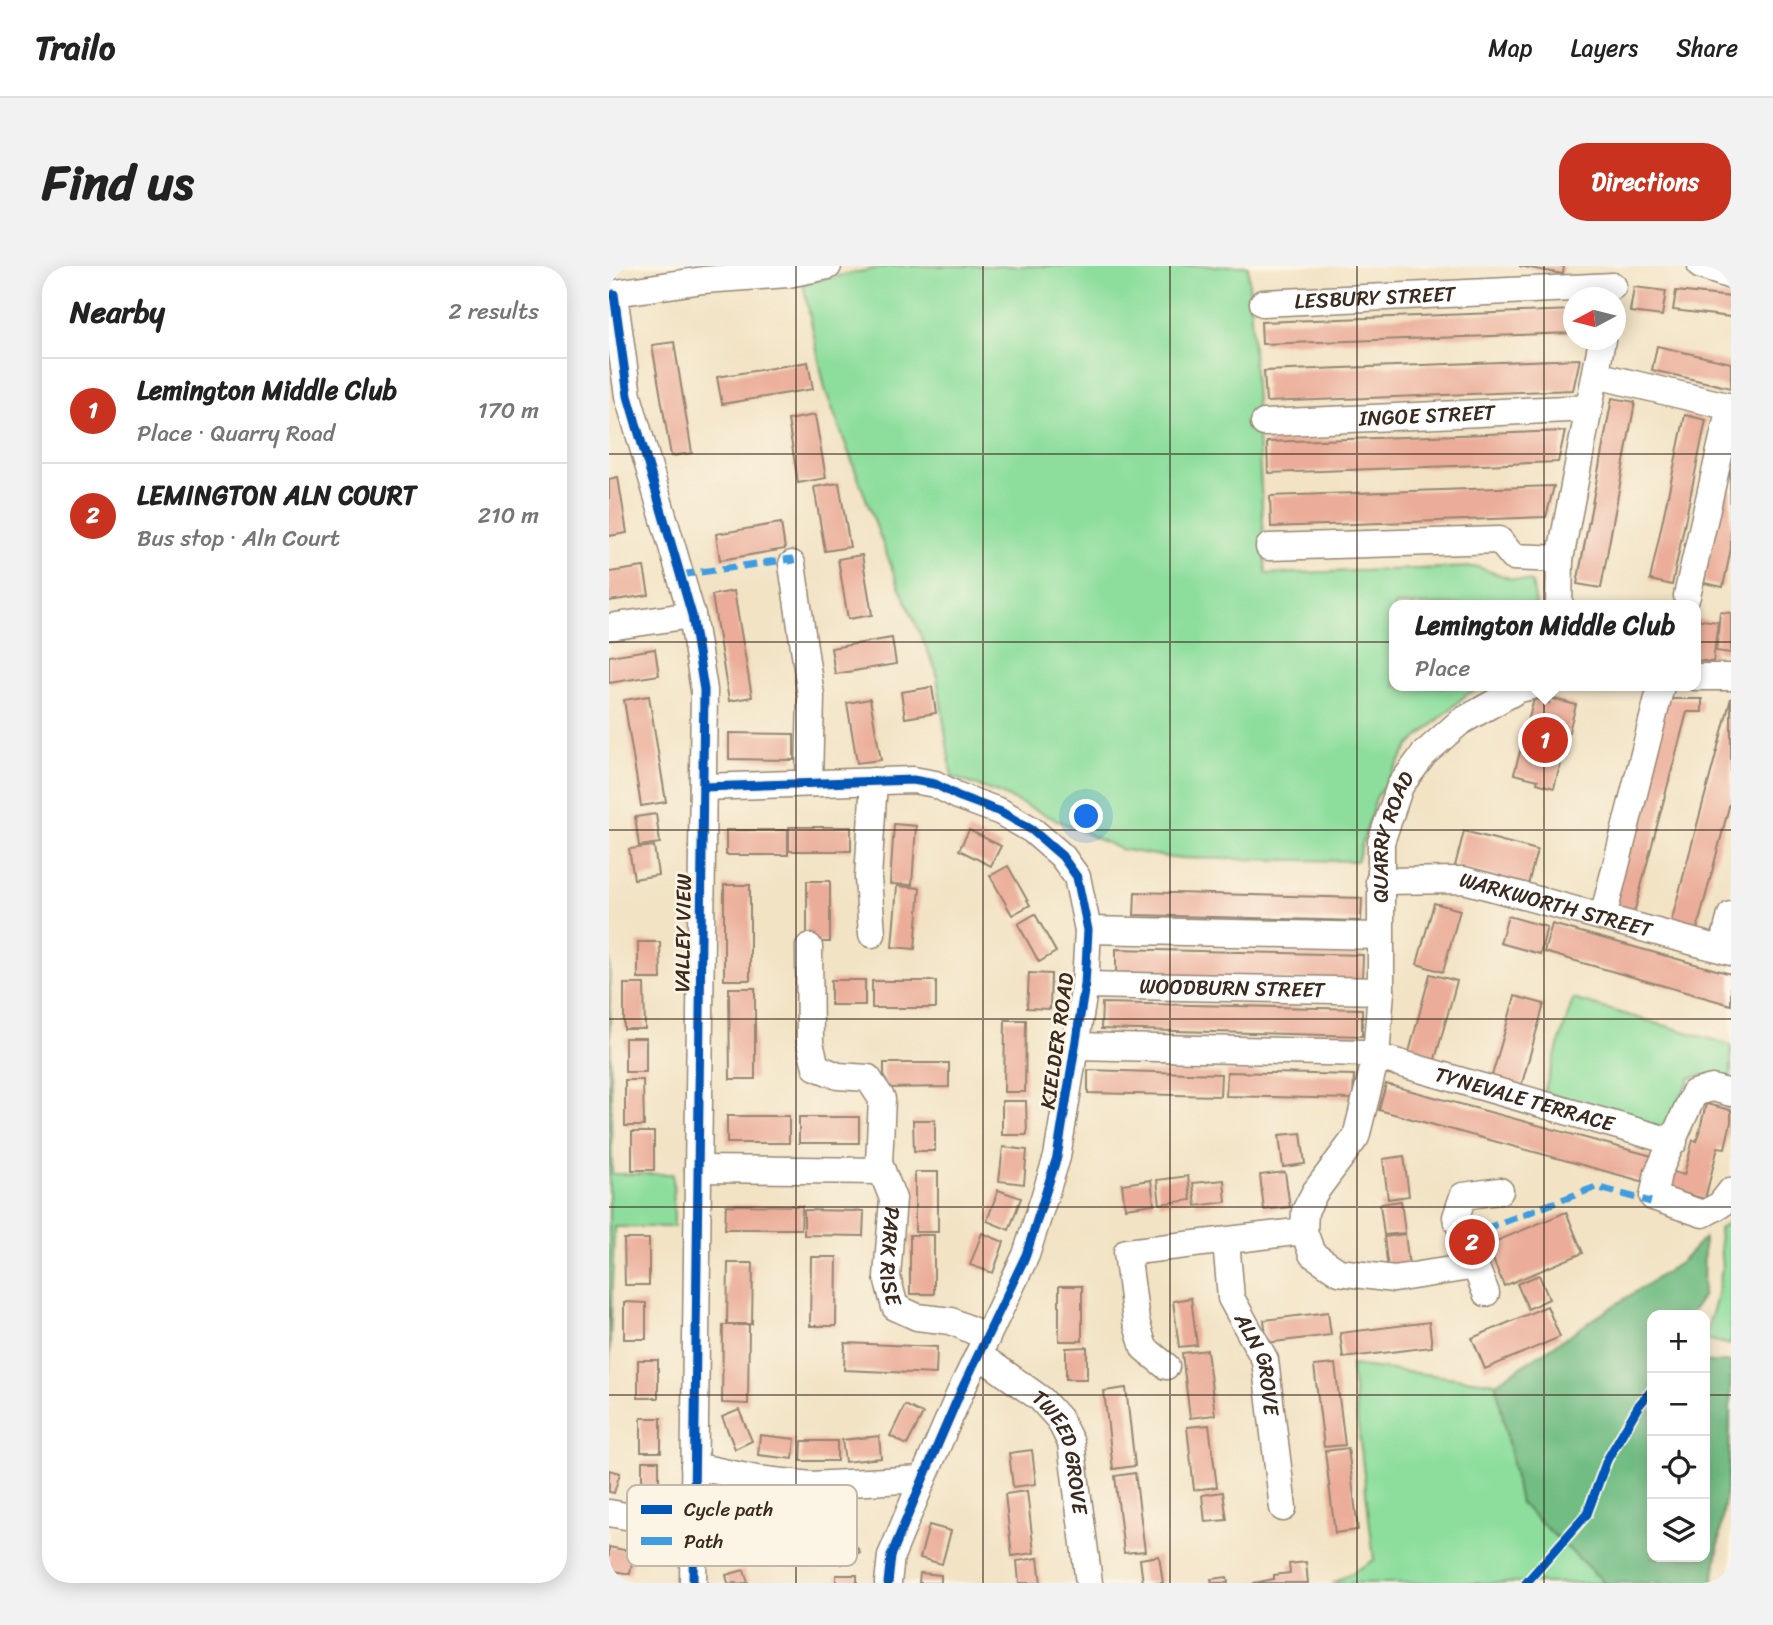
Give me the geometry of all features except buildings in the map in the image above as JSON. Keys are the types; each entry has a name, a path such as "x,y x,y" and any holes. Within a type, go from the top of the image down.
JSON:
{"street":[{"path":"612,294 701,273 788,274 828,266"},
{"name":"LESBURY STREET","path":"1263,303 1614,283"},
{"name":"VALLEY VIEW","path":"612,294 628,396 692,615 704,690 694,1485"},
{"path":"1559,600 1560,559 1600,350"},
{"path":"1596,375 1730,407 1687,596"},
{"name":"INGOE STREET","path":"1264,423 1589,408"},
{"path":"1269,548 1499,540 1513,557 1560,559"},
{"path":"792,565 810,696 809,783"},
{"path":"609,627 692,615"},
{"path":"1701,677 1731,677"},
{"name":"QUARRY ROAD","path":"1376,1057 1381,991 1381,842 1399,786 1424,754 1459,722 1515,691"},
{"path":"1603,917 1660,691"},
{"name":"KIELDER ROAD","path":"703,787 913,780 935,784 1001,812 1032,830 1062,856 1077,877 1088,930 1085,985 1057,1157 1026,1255 923,1479 891,1556 888,1583"},
{"path":"871,934 868,878 874,781"},
{"name":"WARKWORTH STREET","path":"1379,881 1464,880 1727,951"},
{"path":"1727,951 1731,915"},
{"path":"1088,930 1380,936"},
{"name":"PARK RISE","path":"809,947 810,1043 816,1067 838,1076 868,1078 882,1099 879,1163 893,1199 887,1278 895,1307 917,1317 951,1321 983,1346"},
{"name":"WOODBURN STREET","path":"1085,985 1381,991"},
{"name":"TYNEVALE TERRACE","path":"1076,1046 1364,1053 1674,1142"},
{"path":"1376,1057 1356,1137 1315,1192 1305,1211 1304,1231 1312,1254 1339,1272 1394,1279 1476,1266"},
{"path":"1725,1198 1703,1213 1653,1197 1658,1174 1695,1093 1711,1088 1731,1093"},
{"path":"698,1169 882,1171"},
{"path":"1486,1293 1456,1217 1463,1195 1500,1191"},
{"path":"1166,1366 1145,1348 1136,1321 1127,1252 1304,1231"},
{"name":"ALN GROVE","path":"1226,1241 1231,1298 1265,1360 1283,1508"},
{"name":"TWEED GROVE","path":"983,1346 1041,1399 1059,1419 1071,1443 1090,1583"},
{"path":"694,1466 756,1479 811,1485 923,1479"},
{"path":"609,1513 627,1516"}],"green space":[{"path":"889,266 1248,266 1266,574 1477,567 1512,579 1532,582 1535,600 1389,600 1389,691 1476,691 1467,694 1410,745 1376,798 1357,861 1172,858 1120,849 998,793 952,777 936,670 896,579 825,389 803,283"},
{"path":"609,945 612,1174 673,1174 674,1227 614,1227 609,1375"},
{"path":"1573,999 1731,1045 1731,1082 1703,1075 1690,1078 1665,1129 1544,1092"},
{"path":"1731,1220 1731,1345 1710,1340 1710,1320 1722,1269 1719,1229"},
{"path":"1704,1238 1703,1295 1693,1310 1647,1310 1647,1562 1710,1562 1710,1362 1731,1362 1729,1470 1713,1583 1605,1583 1520,1503 1496,1383 1681,1262"},
{"path":"1351,1365 1496,1383 1520,1503 1605,1583 1334,1583 1374,1560"}],"marked path":[{"path":"680,575 791,559 792,564"},
{"path":"1464,1237 1596,1187 1651,1202"}],"cycle path":[{"path":"614,294 628,396 692,615 704,690 694,1485"},
{"path":"703,787 913,780 935,784 1001,812 1032,830 1062,856 1077,877 1088,930 1085,985 1057,1157 1026,1255 960,1393 923,1479 891,1556 888,1583"},
{"path":"1526,1583 1587,1514 1607,1460 1647,1396"},
{"path":"693,1566 693,1583"}],"place":[{"name":"Lemington Middle Club","path":"1545,740"},
{"name":"LEMINGTON ALN COURT","path":"1472,1242"}]}
